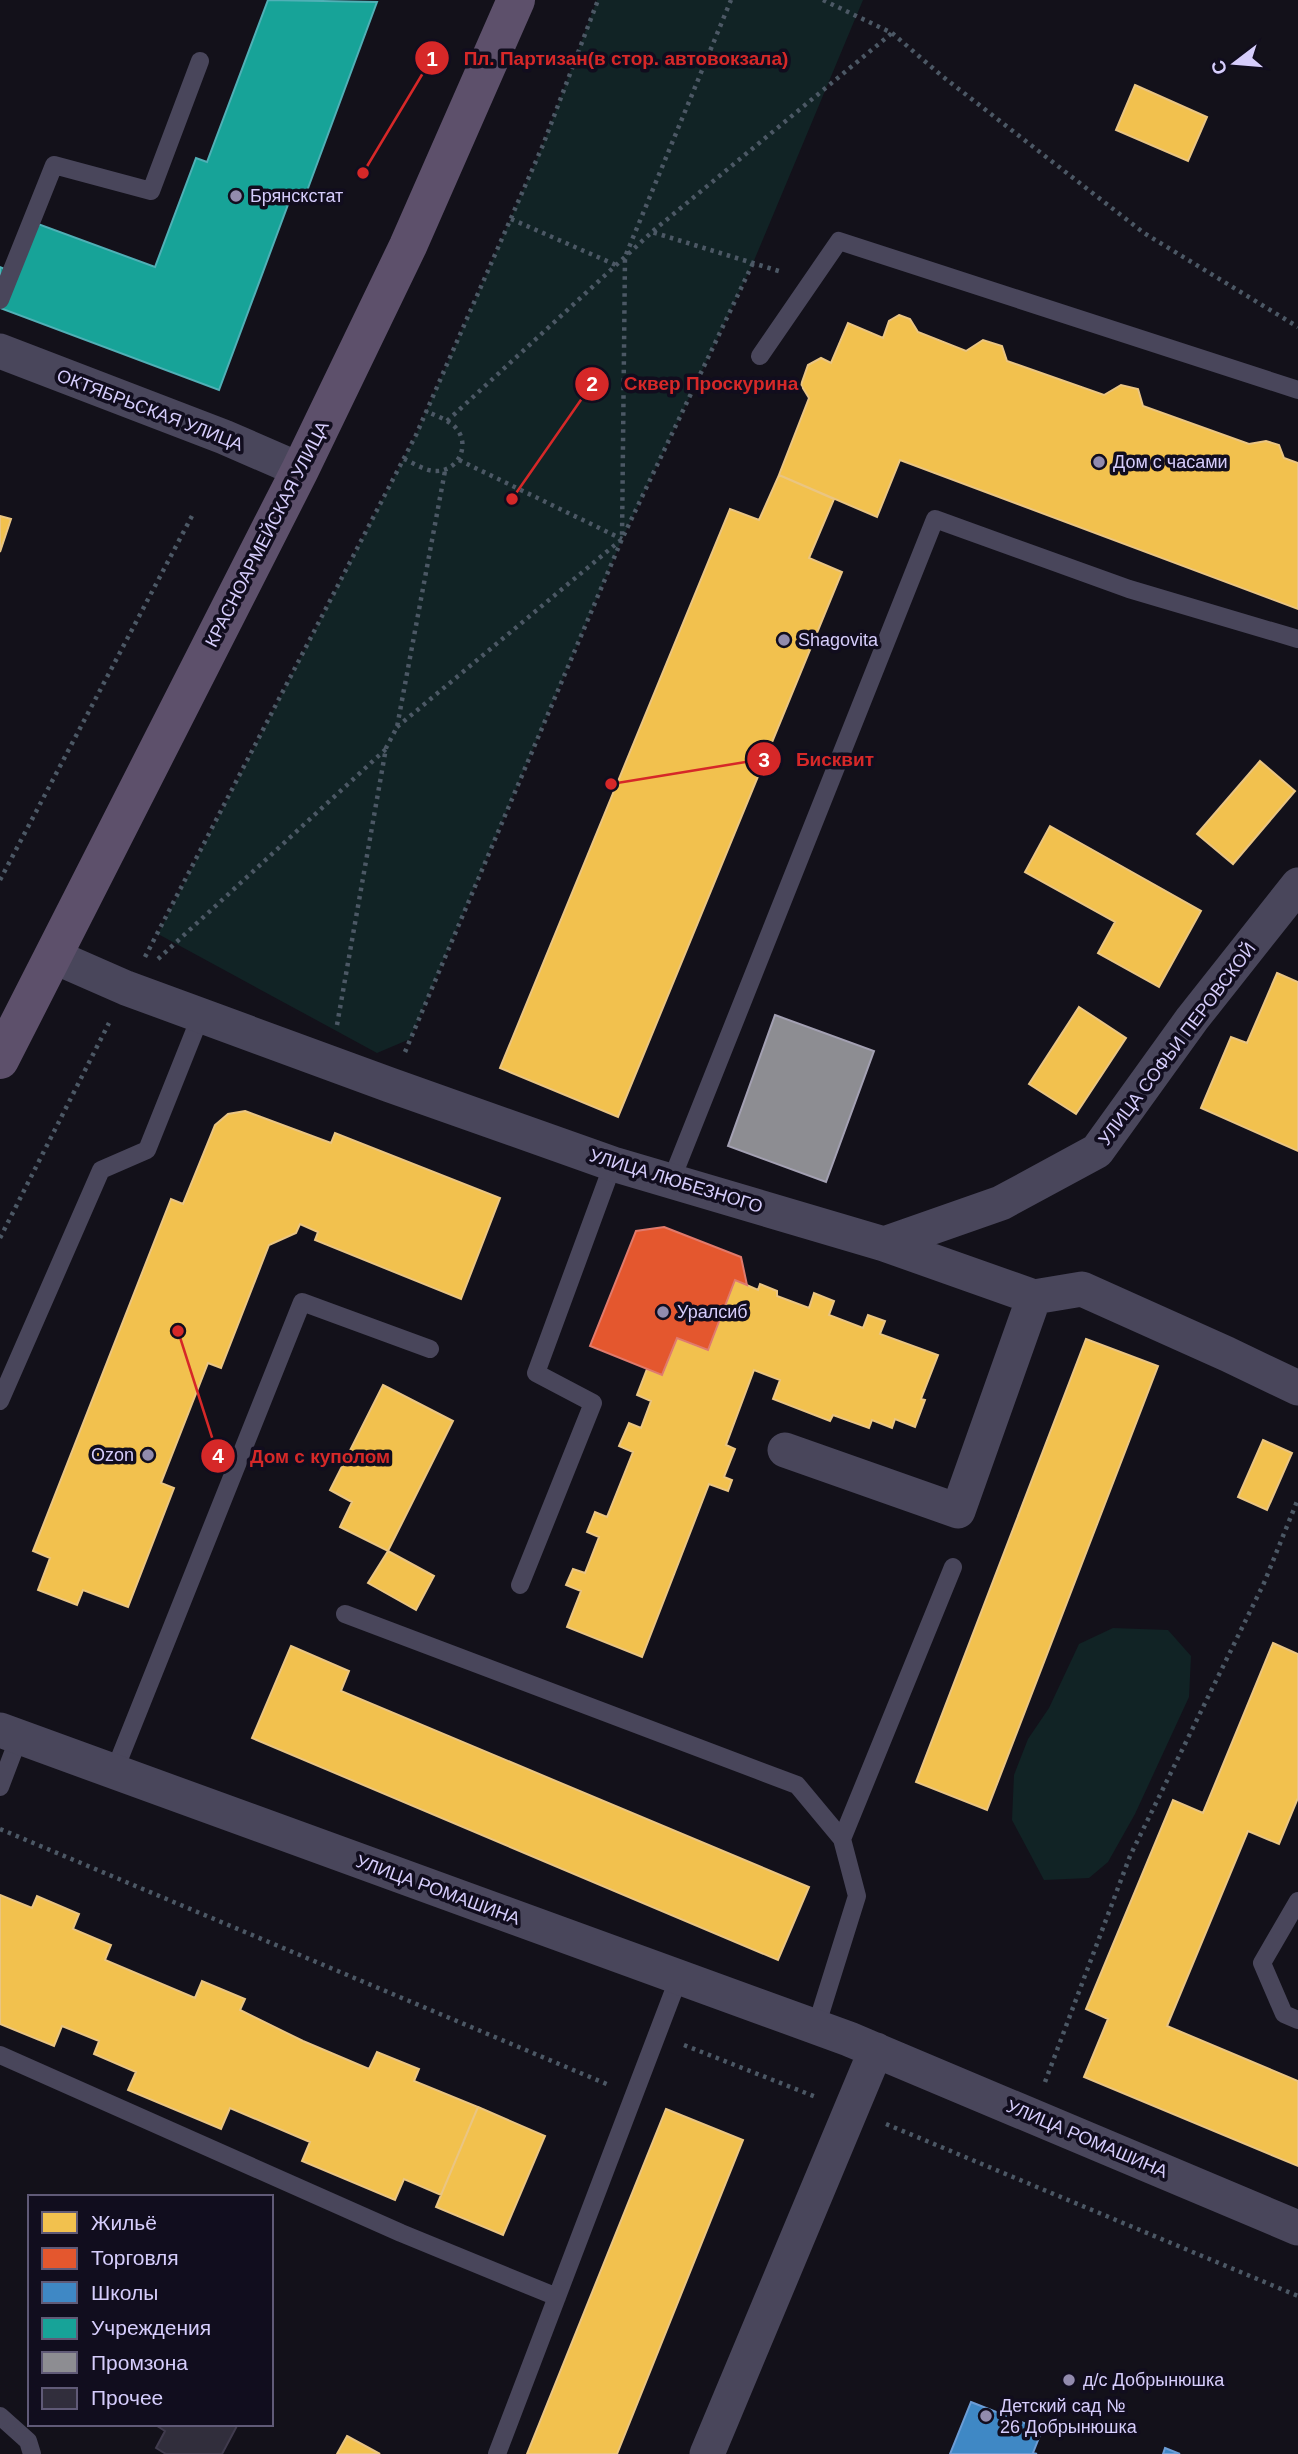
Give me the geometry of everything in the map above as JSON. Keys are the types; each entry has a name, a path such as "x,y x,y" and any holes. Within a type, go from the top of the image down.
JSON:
{"main road":[{"name":"КРАСНОАРМЕЙСКАЯ УЛИЦА","path":"0,1060 300,470 408,246 516,0"}],"street":[{"name":"ОКТЯБРЬСКАЯ УЛИЦА","path":"0,351 224,437 300,470"},
{"name":"УЛИЦА СОФЬИ ПЕРОВСКОЙ","path":"884,1244 1001,1203 1097,1151 1192,1019 1298,886"},
{"name":"УЛИЦА ЛЮБЕЗНОГО","path":"53,956 126,988 613,1164 884,1244 1034,1297 1082,1289 1298,1388"},
{"path":"785,1450 958,1511 1034,1297"},
{"name":"УЛИЦА РОМАШИНА","path":"10,1734 876,2050 1298,2228"},
{"path":"707,2454 876,2050"}],"lane":[{"path":"0,300 54,165 151,191 200,61"},
{"path":"760,356 839,241 1298,390"},
{"path":"671,1181 935,519 1129,589 1298,639"},
{"path":"0,1401 101,1170 148,1150 201,1015"},
{"path":"520,1585 593,1403 536,1373 613,1164"},
{"path":"114,1772 302,1302 430,1349"},
{"path":"842,1839 953,1567"},
{"path":"345,1614 797,1785 842,1839 857,1896 816,2027"},
{"path":"0,1787 10,1734"},
{"path":"1298,1901 1262,1963 1284,2014 1298,2020"},
{"path":"497,2454 679,1977"},
{"path":"0,2055 401,2233 557,2297"},
{"path":"0,2416 28,2441 33,2454"}],"path":[{"path":"0,1238 126,988 158,934 404,459 543,145 598,0"},
{"path":"397,727 622,539 625,257 731,0"},
{"path":"823,0 892,33 942,76 1144,233 1298,327"},
{"path":"447,421 652,232 892,33"},
{"path":"511,219 616,265"},
{"path":"652,232 812,281"},
{"path":"390,1085 622,539 753,263"},
{"path":"404,459 429,471 445,471 459,460 462,451 460,434 455,426 426,411"},
{"path":"459,460 622,539"},
{"path":"330,1062 386,748 397,727 445,471"},
{"path":"0,880 193,514"},
{"path":"126,988 386,748"},
{"path":"1032,2116 1130,1856 1264,1583 1298,1499"},
{"path":"0,1829 611,2085"},
{"path":"657,2034 850,2110 1298,2296"}],"shaded area":[{"path":"597,0 863,0 753,263 622,539 410,1039 377,1053 158,934 416,435 543,145"},
{"path":"1113,1628 1168,1630 1191,1656 1189,1697 1135,1814 1108,1862 1089,1878 1044,1880 1012,1820 1014,1775 1028,1739 1049,1708 1079,1644"}],"building: Жильё":[{"path":"1135,85 1207,117 1188,161 1116,130"},
{"name":"Дом с часами","path":"899,315 910,319 918,332 966,351 983,340 1002,346 1007,361 1104,395 1121,385 1138,389 1143,406 1249,444 1266,441 1279,445 1284,458 1298,463 1298,609 900,460 877,517 779,475 809,398 801,385 808,365 821,358 831,363 848,323 883,338 889,321"},
{"path":"779,475 834,499 809,558 842,572 618,1117 500,1068 730,509 759,520"},
{"path":"0,516 11,519 0,552"},
{"path":"1260,761 1295,791 1233,864 1197,834"},
{"path":"1050,826 1201,911 1159,987 1098,953 1115,922 1025,872"},
{"path":"1277,973 1298,982 1298,1151 1201,1108 1231,1037 1247,1043"},
{"path":"1079,1007 1126,1038 1076,1114 1029,1084"},
{"path":"245,1111 331,1143 335,1133 500,1198 461,1299 315,1240 318,1232 300,1224 296,1233 269,1245 221,1368 208,1363 161,1483 174,1488 128,1607 83,1590 77,1605 38,1590 50,1558 33,1551 171,1199 183,1204 215,1125 228,1114"},
{"path":"735,1280 758,1290 760,1284 777,1291 777,1296 809,1308 814,1293 834,1301 829,1315 863,1328 868,1315 885,1321 880,1334 938,1355 921,1399 925,1400 915,1427 895,1419 892,1428 872,1420 869,1428 833,1415 830,1421 773,1399 780,1380 754,1370 726,1445 735,1449 724,1477 732,1480 728,1491 709,1484 642,1657 567,1627 581,1591 566,1585 573,1569 585,1573 599,1537 587,1532 595,1512 607,1517 633,1452 619,1446 629,1423 641,1428 651,1401 637,1395 647,1369 662,1375 677,1338 708,1350"},
{"path":"1086,1339 1158,1366 987,1810 916,1782"},
{"path":"383,1385 453,1421 388,1551 340,1527 352,1502 330,1490"},
{"path":"1263,1440 1292,1453 1267,1510 1238,1497"},
{"path":"388,1551 434,1576 416,1610 368,1583"},
{"path":"1273,1643 1298,1654 1298,1798 1279,1844 1248,1831 1167,2026 1298,2081 1298,2166 1084,2077 1108,2019 1086,2009 1173,1800 1203,1813"},
{"path":"291,1646 349,1671 341,1691 809,1887 778,1960 252,1738"},
{"path":"0,1895 32,1908 37,1896 79,1914 73,1929 111,1945 105,1960 195,1998 202,1981 245,1999 240,2010 303,2041 369,2069 377,2052 419,2069 414,2081 478,2107 441,2195 404,2179 395,2200 302,2161 310,2142 230,2108 221,2129 128,2090 136,2072 94,2054 99,2041 62,2026 54,2046 0,2024"},
{"path":"478,2107 545,2136 503,2235 436,2207"},
{"path":"666,2109 743,2140 617,2454 527,2454"},
{"path":"347,2436 380,2454 337,2454"}],"building: Торговля":[{"name":"Уралсиб","path":"664,1227 741,1257 747,1285 735,1280 708,1350 677,1338 662,1375 590,1346 636,1231"}],"building: Школы":[{"name":"Детский сад № 26 Добрынюшка","path":"971,2402 1042,2430 1033,2453 1037,2454 950,2454"},
{"name":"Детский сад № 26 Добрынюшка","path":"1165,2448 1180,2454 1163,2454"}],"building: Учреждения":[{"name":"Брянскстат","path":"268,0 377,2 304,199 292,194 219,390 0,308 0,267 12,272 30,221 155,267 196,158 207,162"}],"building: Промзона":[{"path":"775,1015 874,1051 826,1182 728,1146"}],"building: Прочее":[{"path":"157,2426 237,2426 222,2454 166,2454 156,2448 165,2431"}],"place":[{"name":"Пл. Партизан(в стор. автовокзала)","path":"363,173"},
{"name":"Брянскстат","path":"236,196"},
{"name":"Дом с часами","path":"1099,462"},
{"name":"Сквер Проскурина","path":"512,499"},
{"name":"Shagovita","path":"784,640"},
{"name":"Бисквит","path":"611,784"},
{"name":"Уралсиб","path":"663,1312"},
{"name":"Дом с куполом","path":"178,1331"},
{"name":"Ozon","path":"148,1455"},
{"name":"д/с Добрынюшка","path":"1069,2380"},
{"name":"Детский сад № 26 Добрынюшка","path":"986,2416"}]}
